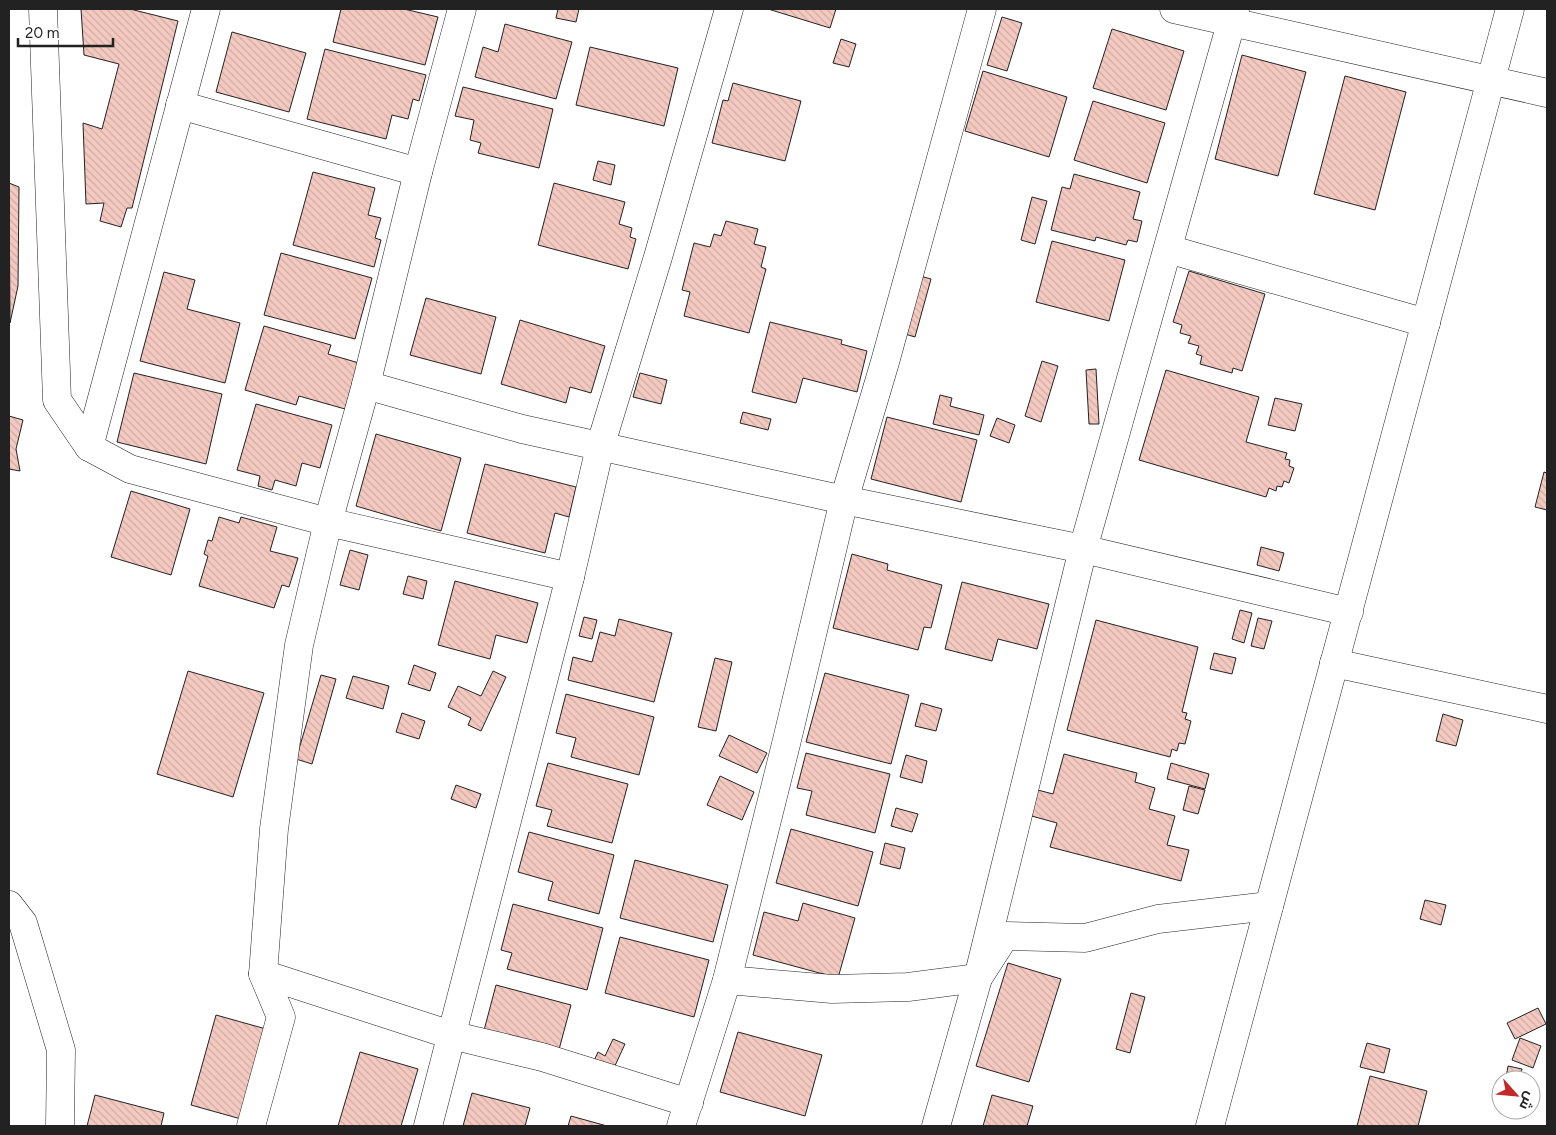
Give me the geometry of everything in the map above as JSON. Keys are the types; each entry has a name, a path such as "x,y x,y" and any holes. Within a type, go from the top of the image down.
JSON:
{"street":[{"path":"43,9 56,400 89,447 130,469 328,522 570,577"},
{"path":"89,447 206,9"},
{"path":"251,1126 281,1017 262,974 274,829 299,645 328,522 366,385 418,172 462,9"},
{"path":"428,1126 570,577 600,447 658,258 729,9"},
{"path":"262,974 451,1035 542,1058 685,1114 727,980 844,500 982,9"},
{"path":"1174,9 1233,16 1547,93"},
{"path":"1210,1126 1510,9"},
{"path":"936,1126 978,978 1084,549 1233,16"},
{"path":"180,105 418,172"},
{"path":"1168,249 1426,323"},
{"path":"366,385 522,429 844,500 1084,549 1348,612"},
{"path":"1334,663 1547,709"},
{"path":"9,905 23,923 61,1050 60,1126"},
{"path":"727,980 832,989 908,987 978,978 1005,936 1085,938 1158,919 1269,906"}],"building":[{"path":"81,9 130,9 178,21 132,208 127,208 121,227 100,221 104,203 86,204 83,123 102,129 119,64 84,55"},
{"path":"341,9 404,9 438,17 425,65 333,42"},
{"path":"558,9 579,9 576,22 556,18"},
{"path":"768,9 836,9 830,28"},
{"path":"1002,17 1022,23 1007,71 987,65"},
{"path":"505,24 572,42 556,99 475,77 483,47 498,52"},
{"path":"1112,29 1184,51 1166,110 1093,88"},
{"path":"232,32 306,53 289,112 216,92"},
{"path":"841,39 856,44 849,67 833,63"},
{"path":"590,47 678,68 664,126 576,105"},
{"path":"325,49 426,75 419,101 413,99 408,119 392,115 386,139 307,119"},
{"path":"1242,55 1306,72 1278,176 1215,159"},
{"path":"983,71 1067,97 1049,157 965,131"},
{"path":"1345,76 1406,92 1375,210 1314,194"},
{"path":"733,83 801,101 785,161 712,143 723,100 728,101"},
{"path":"463,87 553,109 539,168 478,153 481,143 470,140 474,120 455,116"},
{"path":"1093,101 1165,123 1147,183 1074,160"},
{"path":"598,161 615,165 611,185 593,180"},
{"path":"313,172 375,188 368,215 381,218 375,238 381,240 374,267 293,245"},
{"path":"1074,174 1140,192 1133,219 1142,221 1137,242 1128,240 1126,245 1096,237 1095,241 1051,230 1062,187 1070,189"},
{"path":"9,183 19,187 18,286 10,323"},
{"path":"554,183 625,202 619,224 632,228 630,237 636,239 628,269 538,245"},
{"path":"1032,197 1047,201 1035,244 1021,240"},
{"path":"726,221 758,229 754,244 766,247 761,267 766,269 749,333 684,316 690,292 682,290 694,243 710,247 714,234 721,236"},
{"path":"1052,241 1125,260 1109,321 1036,302"},
{"path":"281,253 372,278 355,339 264,315"},
{"path":"1189,271 1265,294 1242,371 1233,368 1232,373 1200,364 1202,356 1196,354 1199,346 1188,343 1191,336 1180,333 1182,325 1173,322"},
{"path":"164,272 195,280 187,309 240,323 225,383 140,361"},
{"path":"920,276 931,279 915,337 905,334"},
{"path":"426,298 496,317 481,374 410,355"},
{"path":"520,320 605,346 591,393 570,387 566,403 501,384"},
{"path":"770,322 842,340 841,344 867,351 857,392 803,378 796,403 752,392"},
{"path":"264,326 331,345 328,354 359,363 345,409 299,396 296,405 245,390"},
{"path":"1042,361 1058,366 1041,422 1025,416"},
{"path":"1096,369 1099,424 1089,424 1086,370"},
{"path":"1166,370 1259,397 1246,442 1287,453 1285,459 1290,460 1289,466 1294,468 1289,483 1284,481 1282,487 1277,486 1276,491 1269,488 1266,497 1139,460"},
{"path":"134,373 222,394 206,464 117,442"},
{"path":"640,373 667,380 661,404 633,397"},
{"path":"940,395 952,398 950,406 984,415 979,435 933,424"},
{"path":"1275,398 1302,404 1295,431 1268,425"},
{"path":"256,404 332,425 320,468 302,463 296,486 275,480 272,490 258,486 260,476 237,470"},
{"path":"743,412 771,419 768,430 740,423"},
{"path":"9,416 23,420 16,449 20,471 9,469"},
{"path":"887,417 977,440 961,502 871,479"},
{"path":"997,418 1015,425 1009,443 990,436"},
{"path":"376,434 461,458 441,531 356,506"},
{"path":"485,464 576,487 569,517 555,513 545,553 467,533"},
{"path":"1544,472 1547,473 1547,510 1535,507"},
{"path":"131,491 190,509 171,575 111,557"},
{"path":"219,517 239,523 241,517 277,527 270,551 298,558 289,587 282,585 274,608 199,586 208,556 204,554 208,540 212,541"},
{"path":"1261,547 1284,553 1279,571 1257,565"},
{"path":"350,550 368,555 359,590 340,585"},
{"path":"852,554 888,564 887,570 942,585 931,628 924,627 918,650 833,628"},
{"path":"408,576 427,581 423,599 403,594"},
{"path":"455,581 538,603 527,643 496,635 490,659 438,645"},
{"path":"962,582 1049,604 1037,649 998,639 992,661 945,649"},
{"path":"1240,610 1252,613 1244,643 1232,639"},
{"path":"584,617 597,620 592,639 579,636"},
{"path":"1258,618 1272,621 1264,649 1251,646"},
{"path":"619,619 672,633 654,702 568,680 573,657 592,662 600,632 615,636"},
{"path":"1096,620 1198,647 1182,712 1187,713 1185,719 1191,721 1185,744 1179,743 1177,751 1172,749 1170,757 1067,730"},
{"path":"1214,653 1236,658 1232,674 1210,669"},
{"path":"715,658 732,662 716,731 698,727"},
{"path":"414,665 436,673 430,691 408,684"},
{"path":"188,671 264,693 233,797 157,774"},
{"path":"493,671 506,677 481,731 468,725 471,718 448,707 458,686 481,696"},
{"path":"825,673 909,695 891,764 806,742"},
{"path":"321,675 336,679 312,764 296,759"},
{"path":"353,676 389,686 383,709 346,698"},
{"path":"566,694 654,717 639,775 571,757 576,738 556,733"},
{"path":"921,703 942,709 936,731 915,726"},
{"path":"402,713 425,721 419,739 396,732"},
{"path":"1443,714 1463,720 1456,746 1436,741"},
{"path":"729,735 767,753 757,773 719,756"},
{"path":"806,753 890,774 875,833 806,815 812,791 797,788"},
{"path":"1064,754 1137,773 1135,782 1155,788 1149,809 1175,816 1167,845 1189,850 1181,881 1050,847 1057,823 1028,815 1034,789 1053,794"},
{"path":"906,755 927,761 922,783 900,777"},
{"path":"548,763 628,784 612,843 547,826 552,810 536,806"},
{"path":"1171,763 1209,774 1205,789 1167,779"},
{"path":"720,776 754,792 742,820 707,805"},
{"path":"456,785 481,794 476,808 451,799"},
{"path":"1189,786 1205,790 1198,814 1183,810"},
{"path":"896,808 918,814 912,832 891,826"},
{"path":"791,829 873,852 858,906 776,883"},
{"path":"529,832 614,855 599,914 548,900 553,882 518,872"},
{"path":"885,843 905,848 900,869 880,864"},
{"path":"635,860 728,885 713,942 620,918"},
{"path":"1425,900 1446,905 1441,925 1420,919"},
{"path":"803,903 855,918 838,978 753,955 764,912 798,921"},
{"path":"513,904 603,928 587,990 507,969 512,953 501,950"},
{"path":"620,937 709,960 694,1017 605,993"},
{"path":"1008,963 1061,979 1029,1082 976,1066"},
{"path":"496,985 571,1005 557,1057 482,1038"},
{"path":"1131,993 1145,997 1130,1053 1116,1049"},
{"path":"1538,1008 1546,1024 1515,1039 1507,1023"},
{"path":"216,1015 266,1029 241,1119 191,1105"},
{"path":"738,1032 822,1055 805,1116 720,1092"},
{"path":"1520,1038 1541,1046 1533,1068 1512,1060"},
{"path":"613,1039 625,1044 613,1070 594,1061 598,1052 605,1056"},
{"path":"1367,1043 1390,1049 1384,1073 1360,1067"},
{"path":"360,1052 418,1069 401,1126 338,1126"},
{"path":"1508,1066 1522,1069 1522,1070 1507,1070"},
{"path":"1370,1076 1427,1091 1418,1126 1357,1126"},
{"path":"472,1093 530,1108 525,1126 463,1126"},
{"path":"95,1095 164,1113 161,1126 87,1126"},
{"path":"992,1095 1033,1106 1027,1126 983,1126"},
{"path":"571,1116 607,1126 568,1126"}]}
